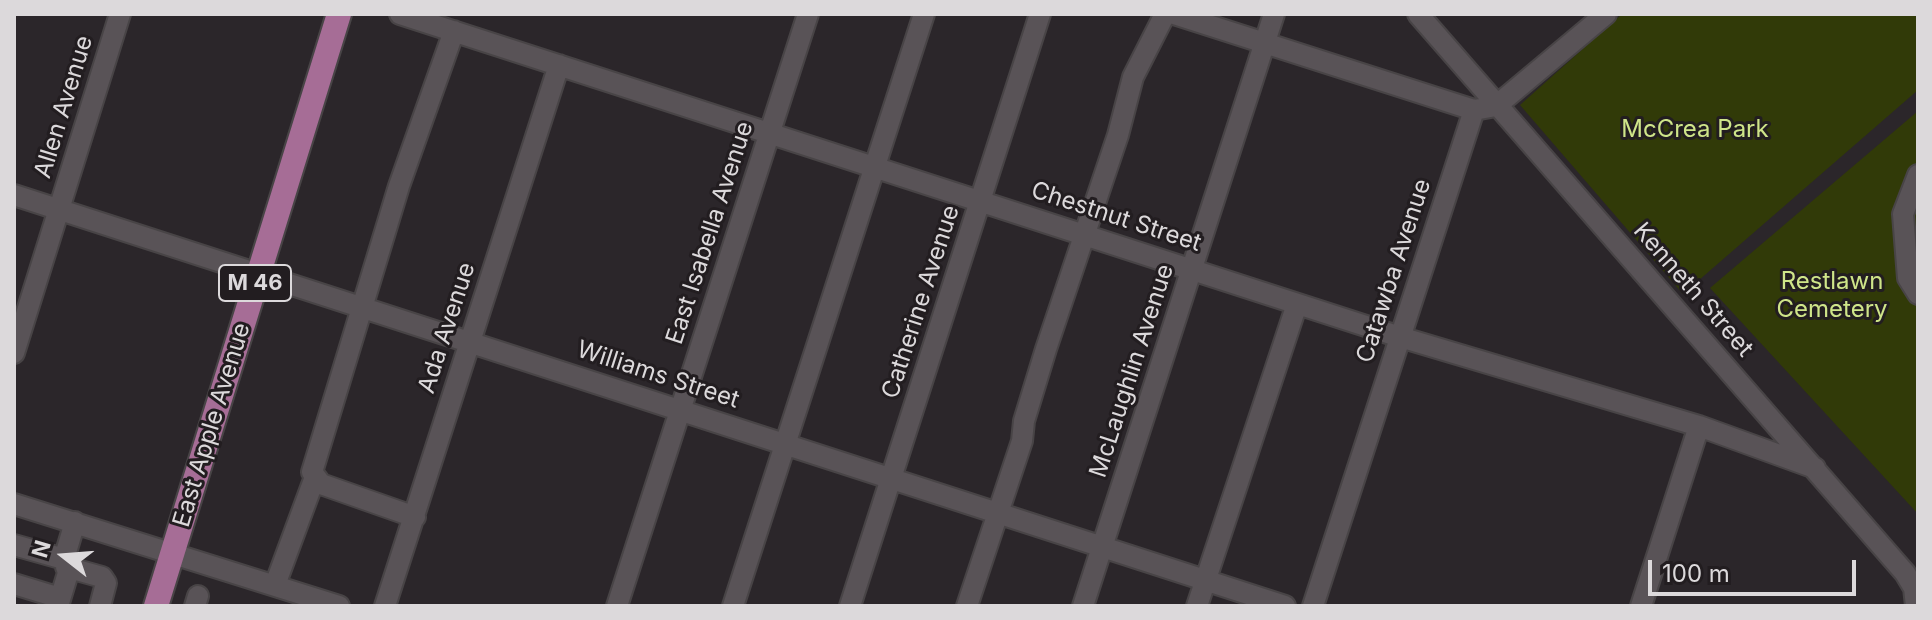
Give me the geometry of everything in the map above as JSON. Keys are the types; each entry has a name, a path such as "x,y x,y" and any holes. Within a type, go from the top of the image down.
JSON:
{"main road":[{"name":"East Apple Avenue","path":"156,606 339,14"}],"street":[{"name":"Allen Avenue","path":"14,353 120,14"},
{"name":"Chestnut Street","path":"400,14 1400,337 1699,426 1815,468"},
{"name":"East Isabella Avenue","path":"617,606 808,14"},
{"path":"733,606 924,14"},
{"name":"Catherine Avenue","path":"850,606 1040,14"},
{"path":"967,606 1022,441 1024,421 1046,349 1087,234 1133,77 1165,14"},
{"path":"1174,14 1474,110 1496,106 1606,14"},
{"name":"McLaughlin Avenue","path":"1083,606 1274,14"},
{"name":"Kenneth Street","path":"1418,14 1815,468 1912,567 1916,606"},
{"path":"415,517 321,484 312,472 407,161 454,31"},
{"name":"Ada Avenue","path":"385,606 559,65"},
{"name":"Catawba Avenue","path":"1313,606 1474,110"},
{"path":"1918,175 1903,214 1908,278 1918,294"},
{"name":"Williams Street","path":"14,195 1285,606"},
{"path":"1197,606 1297,304"},
{"path":"1641,606 1699,426"},
{"path":"275,585 315,477"},
{"path":"14,504 334,605"},
{"path":"14,584 59,602 68,573 65,563 75,522"},
{"path":"14,545 102,577 106,583 100,606"}],"green space":[{"name":"McCrea Park","path":"1622,14 1918,14 1918,90 1683,294 1520,105"},
{"name":"Restlawn Cemetery","path":"1918,111 1918,514 1710,288"}]}
